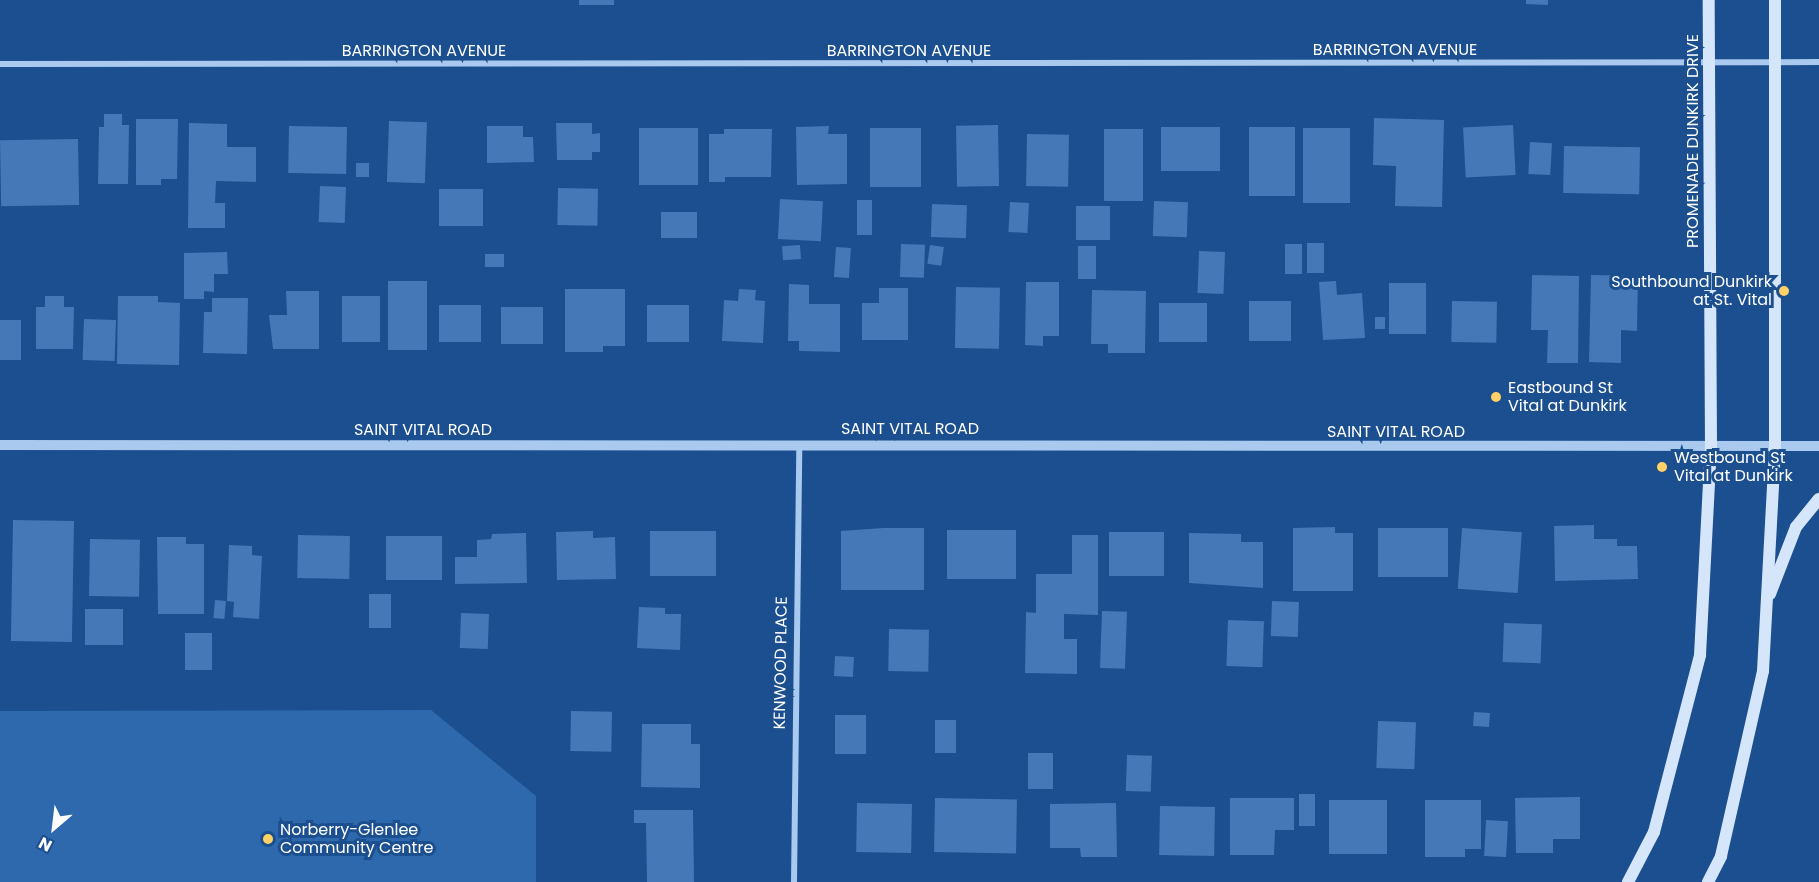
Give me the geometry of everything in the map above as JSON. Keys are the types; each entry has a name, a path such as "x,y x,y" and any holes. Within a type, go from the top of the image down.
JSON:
{"main road":[{"name":"PROMENADE DUNKIRK DRIVE","path":"1629,882 1654,832 1700,655 1711,447 1709,0"},
{"path":"1708,882 1721,856 1763,671 1775,446 1775,0"},
{"path":"1766,603 1796,527 1819,499"}],"street":[{"name":"BARRINGTON AVENUE","path":"0,64 1819,62"},
{"name":"KENWOOD PLACE","path":"794,882 799,444"},
{"name":"SAINT VITAL ROAD","path":"0,445 1819,446"}],"shaded area":[{"name":"Norberry-Glenlee Community Centre","path":"431,710 536,796 536,882 0,882 0,711"}],"building":[{"path":"579,0 614,0 614,5 579,5"},
{"path":"1526,0 1548,0 1548,5 1526,4"},
{"path":"104,114 122,114 122,125 129,125 128,184 98,184 99,127 104,127"},
{"path":"1374,118 1444,120 1442,207 1395,206 1396,166 1373,165"},
{"path":"136,119 178,119 177,179 161,179 161,185 136,185"},
{"path":"389,121 427,122 425,183 387,182"},
{"path":"189,123 227,124 227,147 256,147 256,182 216,181 215,203 225,203 225,228 188,228"},
{"path":"556,123 592,123 592,134 600,133 600,152 592,152 592,160 557,160"},
{"path":"998,125 999,186 957,187 956,126"},
{"path":"1513,125 1516,175 1466,178 1463,128"},
{"path":"289,126 347,127 346,174 288,173"},
{"path":"487,126 523,126 523,137 533,137 534,162 487,163"},
{"path":"829,126 828,134 847,134 847,184 797,185 796,127"},
{"path":"1161,127 1220,127 1220,171 1161,171"},
{"path":"1249,127 1295,127 1295,196 1249,196"},
{"path":"639,128 698,128 698,185 639,185"},
{"path":"870,128 921,128 921,187 870,187"},
{"path":"1303,128 1350,128 1350,203 1303,203"},
{"path":"724,129 772,129 771,177 725,177 725,182 709,182 709,134 724,134"},
{"path":"1104,129 1143,129 1143,201 1104,201"},
{"path":"1027,134 1069,135 1068,187 1026,186"},
{"path":"78,139 79,205 1,206 0,140"},
{"path":"1530,142 1552,143 1550,175 1528,174"},
{"path":"1564,146 1640,147 1639,194 1563,193"},
{"path":"356,163 369,163 369,177 356,177"},
{"path":"320,186 346,187 345,223 319,222"},
{"path":"558,188 598,189 597,226 557,225"},
{"path":"439,189 483,189 483,226 439,226"},
{"path":"780,199 823,201 821,241 778,239"},
{"path":"857,200 872,200 872,235 857,235"},
{"path":"1154,201 1188,202 1187,237 1153,236"},
{"path":"1010,202 1029,203 1027,233 1008,232"},
{"path":"932,204 967,205 966,238 931,237"},
{"path":"1076,206 1110,206 1110,240 1076,240"},
{"path":"661,212 697,212 697,238 661,238"},
{"path":"1307,243 1324,243 1324,273 1307,273"},
{"path":"901,244 925,245 924,278 900,277"},
{"path":"1285,244 1302,244 1302,274 1285,274"},
{"path":"800,245 801,259 783,260 782,246"},
{"path":"930,245 944,247 941,266 927,264"},
{"path":"1078,246 1096,246 1096,279 1078,279"},
{"path":"836,247 851,248 849,278 834,277"},
{"path":"1199,251 1225,252 1224,294 1198,293"},
{"path":"227,252 228,274 214,274 214,292 204,291 204,299 184,299 184,253"},
{"path":"485,254 504,254 504,267 485,267"},
{"path":"1532,275 1579,276 1578,363 1547,363 1548,330 1531,330"},
{"path":"1591,275 1638,276 1637,331 1621,330 1621,363 1589,362"},
{"path":"388,281 427,281 427,350 388,350"},
{"path":"1336,281 1337,295 1362,293 1365,338 1323,340 1319,282"},
{"path":"1026,282 1059,282 1059,336 1043,336 1043,346 1025,345"},
{"path":"1389,283 1426,283 1426,334 1389,334"},
{"path":"789,284 809,285 809,304 840,304 840,352 799,351 799,341 788,341"},
{"path":"956,287 1000,288 999,349 955,348"},
{"path":"879,288 908,288 908,340 862,340 862,303 879,303"},
{"path":"565,289 625,289 625,346 603,346 603,352 565,352"},
{"path":"739,289 756,290 755,300 765,301 763,343 722,341 724,300 738,301"},
{"path":"1092,290 1146,291 1145,353 1108,353 1108,344 1091,344"},
{"path":"286,291 319,291 319,349 273,349 269,315 287,315"},
{"path":"45,296 64,296 64,307 74,307 73,349 36,349 36,307 45,307"},
{"path":"118,296 158,296 158,302 180,303 179,365 117,364"},
{"path":"342,296 380,296 380,342 342,342"},
{"path":"212,298 248,298 247,354 203,353 204,312 212,312"},
{"path":"1249,301 1291,301 1291,341 1249,341"},
{"path":"1452,301 1497,302 1496,343 1451,342"},
{"path":"1159,303 1207,303 1207,342 1159,342"},
{"path":"439,305 481,305 481,342 439,342"},
{"path":"647,305 689,305 689,342 647,342"},
{"path":"501,307 543,307 543,344 501,344"},
{"path":"1375,317 1385,317 1385,329 1375,329"},
{"path":"84,319 116,320 115,361 83,360"},
{"path":"0,320 21,320 21,360 0,360"},
{"path":"13,520 74,521 72,642 11,641"},
{"path":"1594,525 1594,539 1617,539 1617,546 1637,546 1638,579 1555,581 1554,526"},
{"path":"1335,527 1335,533 1353,533 1353,591 1293,591 1293,528"},
{"path":"924,528 924,590 841,590 841,531"},
{"path":"1378,528 1448,528 1448,577 1378,577"},
{"path":"1462,528 1522,532 1518,593 1458,589"},
{"path":"947,530 1016,530 1016,579 947,579"},
{"path":"593,531 593,538 615,537 616,579 557,580 556,532"},
{"path":"650,531 716,531 716,576 650,576"},
{"path":"1109,532 1164,532 1164,576 1109,576"},
{"path":"526,533 527,583 455,584 455,557 477,557 477,540 491,539 492,534"},
{"path":"1189,533 1241,534 1241,542 1263,542 1263,588 1189,583"},
{"path":"298,535 350,536 349,579 297,578"},
{"path":"1072,535 1098,535 1098,615 1064,614 1064,639 1077,639 1077,674 1025,673 1026,612 1036,613 1036,574 1072,574"},
{"path":"386,536 442,536 442,580 386,580"},
{"path":"157,537 186,537 186,544 204,544 204,614 158,614"},
{"path":"90,539 140,540 139,597 89,596"},
{"path":"229,545 252,546 252,555 262,556 259,619 233,617 234,602 227,601"},
{"path":"369,594 391,594 391,628 369,628"},
{"path":"215,600 226,601 224,619 213,618"},
{"path":"1272,601 1299,602 1298,637 1271,636"},
{"path":"639,607 665,608 665,614 681,614 680,650 637,648"},
{"path":"85,609 123,609 123,645 85,645"},
{"path":"1102,611 1127,612 1125,669 1100,668"},
{"path":"461,613 489,614 488,649 460,648"},
{"path":"1228,620 1264,621 1262,667 1226,666"},
{"path":"1504,623 1542,624 1541,663 1503,662"},
{"path":"889,629 929,630 928,672 888,671"},
{"path":"185,633 212,633 212,670 185,670"},
{"path":"835,656 854,657 853,677 834,676"},
{"path":"571,711 612,712 611,752 570,751"},
{"path":"1474,712 1490,713 1489,727 1473,726"},
{"path":"835,715 866,715 866,754 835,754"},
{"path":"935,720 956,720 956,753 935,753"},
{"path":"1378,721 1416,722 1414,769 1376,768"},
{"path":"642,724 691,724 691,744 700,744 700,788 641,787"},
{"path":"1028,753 1053,753 1053,789 1028,789"},
{"path":"1127,755 1152,756 1151,792 1126,791"},
{"path":"1299,794 1315,794 1315,826 1299,826"},
{"path":"1580,797 1580,839 1553,839 1553,853 1516,853 1515,798"},
{"path":"935,798 1017,799 1016,853 934,852"},
{"path":"1230,798 1294,798 1294,830 1275,830 1274,855 1230,855"},
{"path":"1329,800 1387,800 1387,854 1329,854"},
{"path":"1425,800 1481,800 1481,849 1465,849 1465,857 1425,857"},
{"path":"857,803 912,804 911,853 856,852"},
{"path":"1116,803 1117,857 1081,857 1080,848 1050,848 1050,804"},
{"path":"1160,806 1215,807 1214,856 1159,855"},
{"path":"634,810 693,810 694,882 647,882 646,823 634,823"},
{"path":"1486,820 1508,821 1506,857 1484,856"}],"place":[{"name":"Southbound Dunkirk at St. Vital","path":"1784,291"},
{"name":"Eastbound St Vital at Dunkirk","path":"1496,397"},
{"name":"Westbound St Vital at Dunkirk","path":"1662,467"},
{"name":"Norberry-Glenlee Community Centre","path":"268,839"}]}
